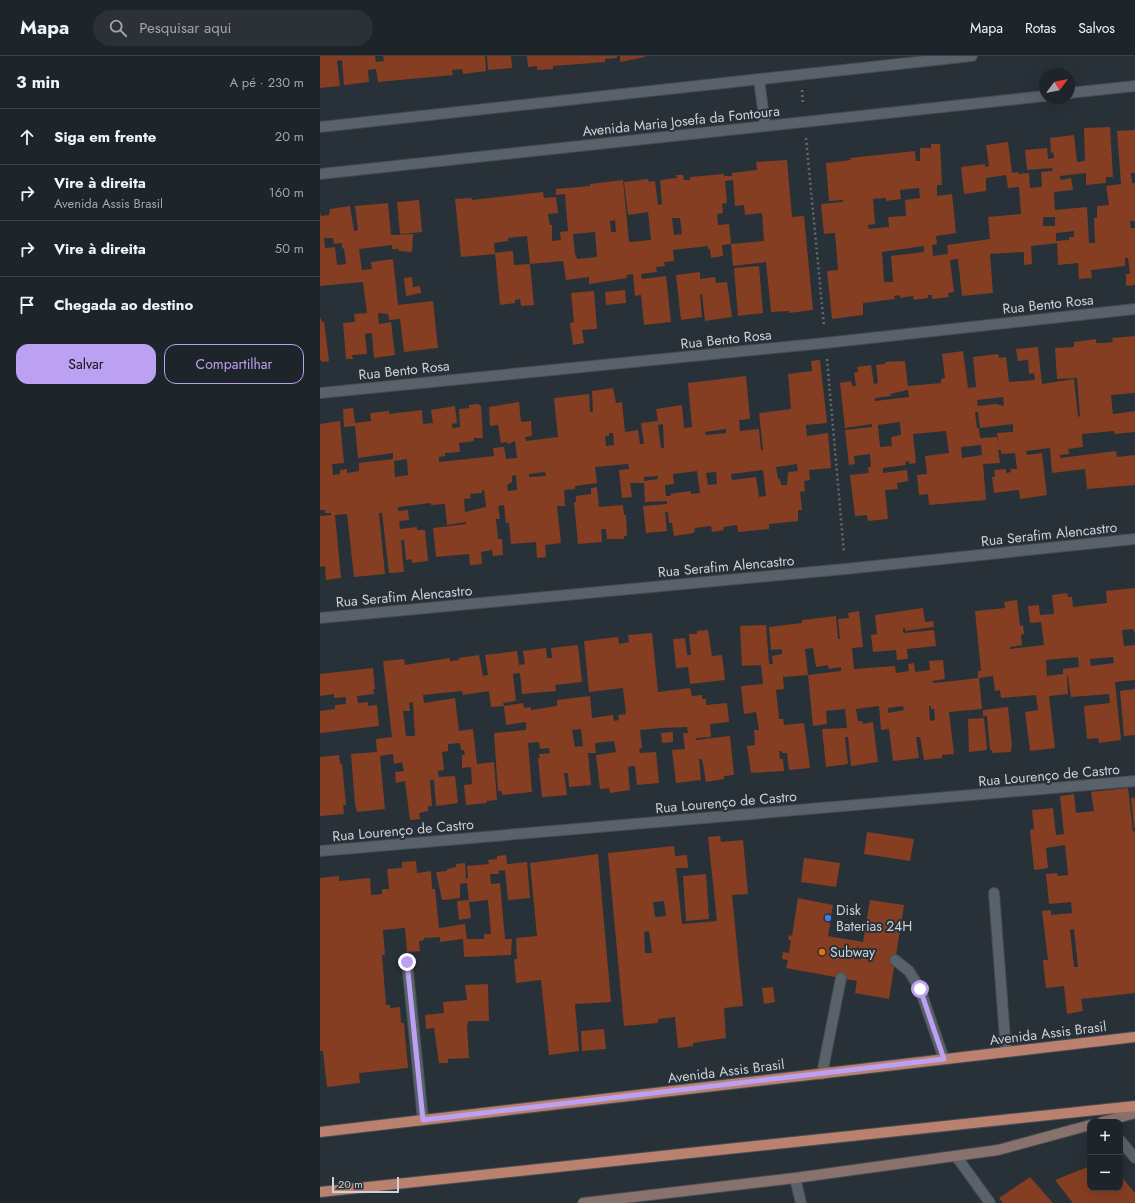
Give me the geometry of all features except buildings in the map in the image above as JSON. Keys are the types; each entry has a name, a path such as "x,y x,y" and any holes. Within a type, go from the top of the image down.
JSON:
{"main road":[{"name":"Avenida Assis Brasil","path":"320,1132 1135,1037"},
{"path":"320,1192 1135,1106"},
{"path":"1114,1119 1135,1113"},
{"path":"583,1203 644,1200 998,1150 1087,1126"}],"street":[{"path":"320,126 759,79 801,76 972,56"},
{"path":"759,79 765,125"},
{"path":"1075,92 1135,86"},
{"name":"Avenida Maria Josefa da Fontoura","path":"320,174 1039,97"},
{"name":"Rua Bento Rosa","path":"320,393 825,343 1135,309"},
{"name":"Rua Serafim Alencastro","path":"320,618 845,569 1135,539"},
{"name":"Rua Lourenço de Castro","path":"320,852 1135,781"},
{"path":"994,894 1006,1052"},
{"path":"895,960 910,971 920,989 944,1059"},
{"path":"407,962 423,1120"},
{"path":"822,1074 841,978"},
{"path":"1123,1144 1135,1158"},
{"path":"956,1156 985,1201"},
{"path":"795,1178 801,1203"}],"path":[{"path":"801,76 845,569"}],"place":[{"name":"Disk Baterias 24H","path":"828,918"},
{"name":"Subway","path":"822,952"}],"route":[{"path":"407,962 423,1120 944,1059 920,989"}]}
